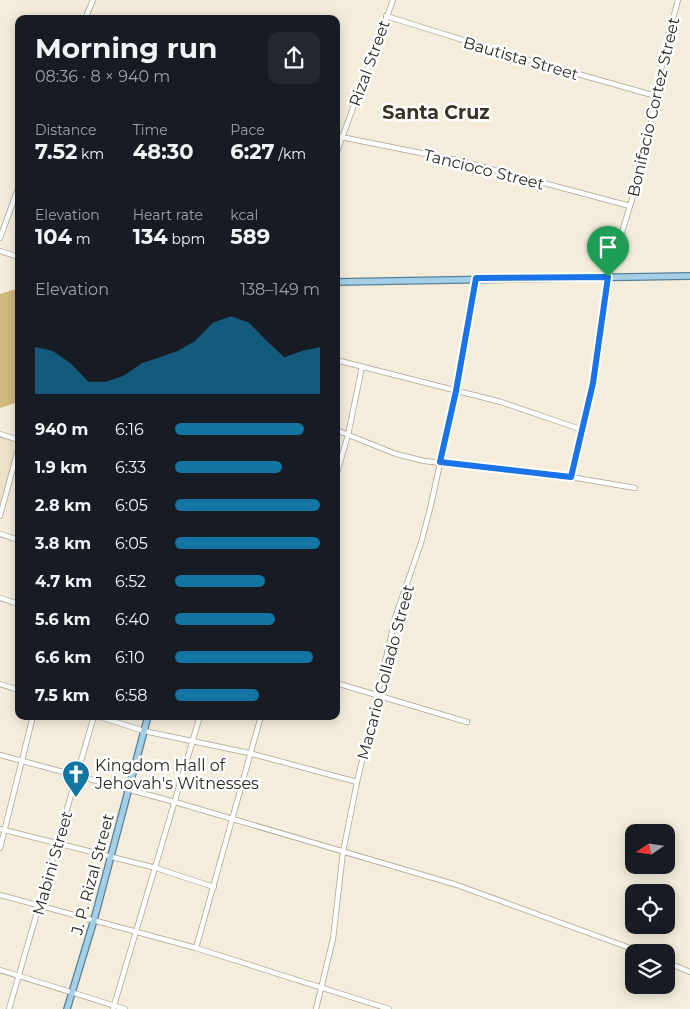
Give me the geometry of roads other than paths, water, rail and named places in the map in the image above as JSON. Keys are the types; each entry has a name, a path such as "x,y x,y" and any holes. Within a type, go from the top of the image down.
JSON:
{"main road":[{"path":"340,282 476,278 690,276"},
{"name":"J. P. Rizal Street","path":"67,1009 112,857 147,720"}],"street":[{"path":"86,15 92,0"},
{"name":"Rizal Street","path":"340,143 393,0"},
{"name":"Bonifacio Cortez Street","path":"571,477 593,383 608,277 643,164 665,50 678,0"},
{"name":"Bautista Street","path":"386,16 521,58 656,96"},
{"name":"Tancioco Street","path":"342,138 461,161 630,206"},
{"path":"0,238 15,197"},
{"path":"0,251 15,256"},
{"name":"Macario Collado Street","path":"316,1009 334,930 343,852 357,782 396,615 427,524 456,391 476,278"},
{"path":"340,361 501,402 583,430"},
{"path":"340,462 348,435 362,367"},
{"path":"340,432 396,454 424,461 571,477 635,488"},
{"path":"0,434 15,439"},
{"path":"0,516 15,461"},
{"path":"0,534 15,539"},
{"path":"0,598 15,603"},
{"path":"0,684 15,689"},
{"path":"340,684 466,722"},
{"path":"0,848 2,830 23,761 32,720"},
{"name":"Mabini Street","path":"9,1009 40,906 56,843 94,720"},
{"path":"108,720 144,731 250,753 357,782"},
{"path":"114,1007 199,720"},
{"path":"196,948 260,720"},
{"path":"0,755 175,802 474,890 625,946"},
{"path":"2,830 156,868 214,888"},
{"path":"0,895 196,948 389,1009"},
{"path":"675,966 690,972"},
{"path":"0,970 125,1009"}],"place":[{"name":"Kingdom Hall of Jehovah's Witnesses","path":"76,798"}],"district":[{"name":"Santa Cruz","path":"436,112"}]}
